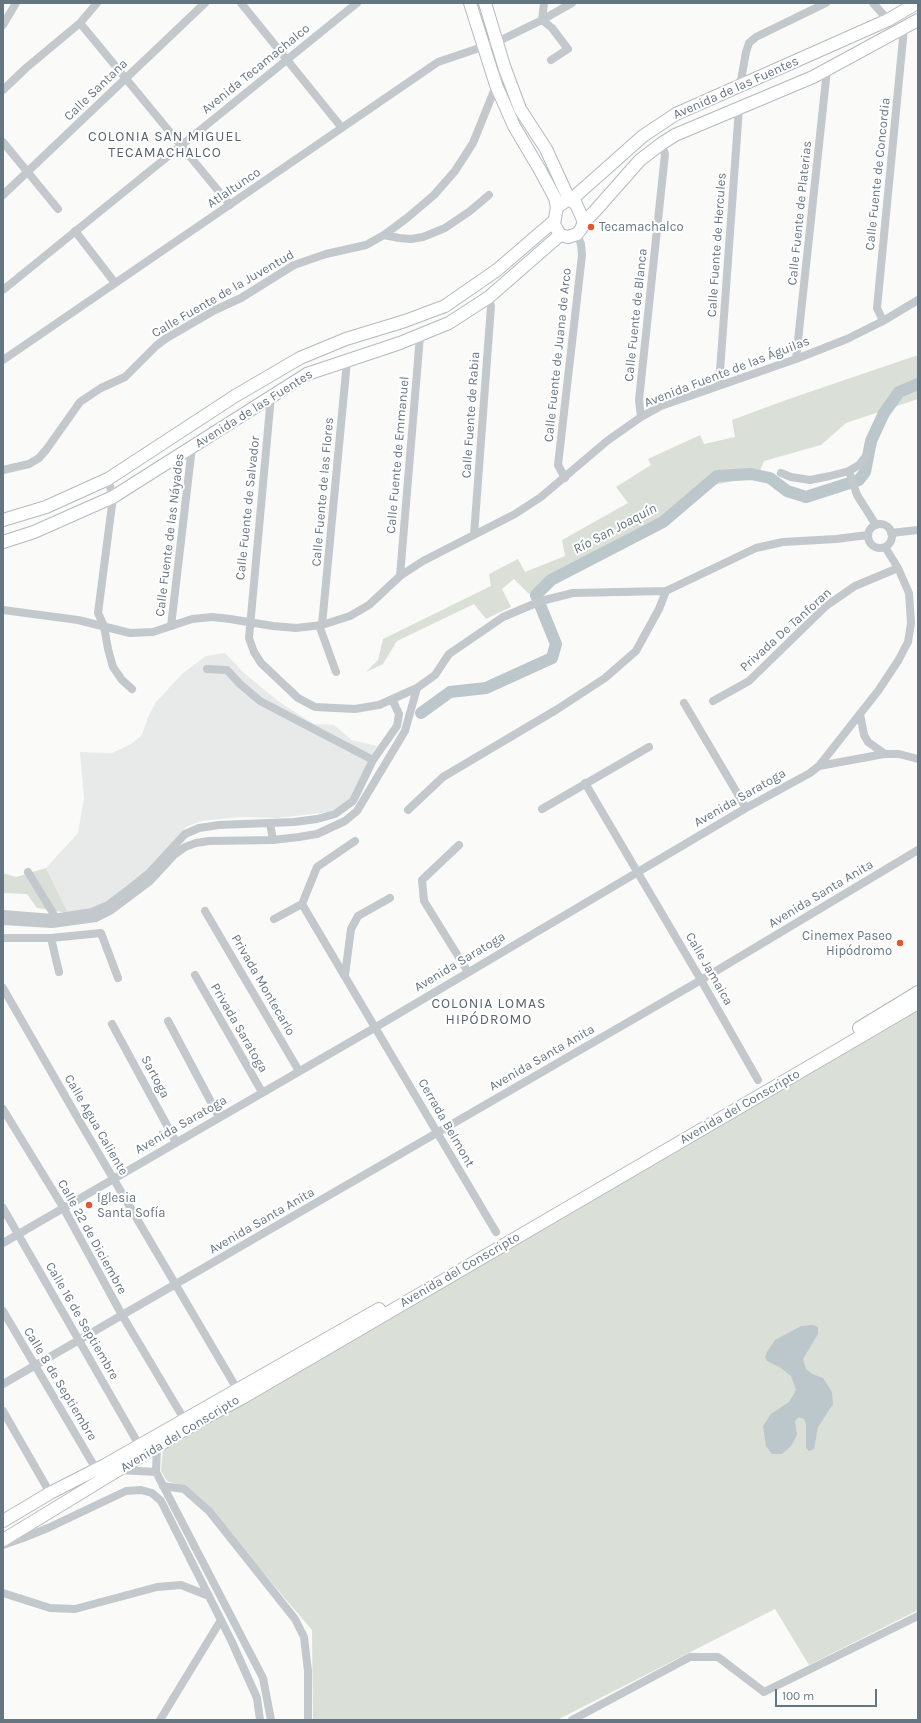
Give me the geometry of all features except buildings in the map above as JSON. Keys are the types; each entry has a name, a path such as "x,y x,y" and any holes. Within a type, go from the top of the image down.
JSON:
{"main road":[{"path":"470,3 496,85 514,126 555,198 558,207 554,220 555,227 560,235 568,237 577,234 584,222 546,149 520,109 504,66 485,3"},
{"name":"Avenida de las Fuentes","path":"571,199 590,184 634,143 665,121 700,102 740,86 895,16 917,3"},
{"path":"895,16 908,16 908,26"},
{"name":"Avenida de las Fuentes","path":"584,222 640,160 661,144 675,136 827,70 908,26"},
{"path":"590,184 605,200"},
{"path":"558,207 571,199"},
{"name":"Avenida de las Fuentes","path":"3,520 46,507 108,479 235,396 290,364 330,345 431,312 459,297 497,270 554,220"},
{"name":"Avenida de las Fuentes","path":"3,542 34,532 113,497 307,374 420,336 448,323 489,297 560,235"},
{"path":"391,326 391,339 400,343"},
{"path":"378,329 385,335 387,340 385,348"},
{"name":"Avenida del Conscripto","path":"3,1540 120,1470 240,1393 762,1086 918,992"},
{"name":"Avenida del Conscripto","path":"4,1517 96,1469 184,1419 240,1393 918,1003"}],"street":[{"path":"3,25 16,3"},
{"path":"3,90 26,68 80,23 97,3"},
{"name":"Calle Santana","path":"3,194 205,3"},
{"path":"241,3 342,128"},
{"name":"Avenida Tecamachalco","path":"3,290 357,3"},
{"path":"544,3 542,20 552,28 568,49 551,60"},
{"name":"Atlaltunco","path":"3,360 438,62 497,42 542,20 572,3"},
{"path":"740,86 749,42 756,37 826,3"},
{"path":"873,3 895,16"},
{"path":"80,23 230,205"},
{"name":"Calle Fuente de Concordia","path":"884,321 877,308 908,26"},
{"name":"Calle Fuente de la Juventud","path":"3,470 29,464 38,458 46,450 80,402 101,388 125,377 156,346 165,340 215,310 241,298 294,265 326,254 366,245 384,235 407,218 434,195 455,171 473,143 504,66"},
{"name":"Calle Fuente de Platerias","path":"796,359 827,70"},
{"name":"Calle Fuente de Hercules","path":"719,385 739,108"},
{"path":"3,142 58,209"},
{"name":"Calle Fuente de Blanca","path":"641,417 639,400 665,154 661,144"},
{"path":"384,235 405,239 423,237 445,228 470,211 489,195"},
{"path":"75,231 115,283"},
{"name":"Calle Fuente de Juana de Arco","path":"565,478 558,465 582,255 581,244 577,234"},
{"name":"Calle Fuente de Rabia","path":"474,535 491,306 489,297"},
{"name":"Avenida Fuente de las Águilas","path":"4,611 71,619 130,633 153,632 192,619 212,618 296,628 321,625 350,616 368,605 400,576 515,514 541,497 607,441 641,417 661,406 796,359 847,339 884,321 918,300"},
{"name":"Calle Fuente de Emmanuel","path":"400,576 420,336"},
{"name":"Calle Fuente de las Flores","path":"321,625 347,361"},
{"name":"Calle Fuente de Salvador","path":"271,396 249,622 249,638 254,652 261,664 298,698 315,707 355,709 379,705 417,688 435,675 449,654 504,616 538,603 574,593 666,591"},
{"name":"Calle Fuente de las Náyades","path":"171,626 192,447"},
{"path":"866,456 852,478 857,495 876,525"},
{"path":"781,473 791,477 810,480 852,478"},
{"path":"108,479 113,497 98,613 104,626 113,667 122,680 132,689"},
{"path":"876,525 884,525 890,530 891,534 891,541 885,547 875,547 871,544 868,535 872,527 876,525"},
{"path":"891,534 918,530"},
{"path":"408,810 443,777 556,710 605,678 636,651 659,609 666,591 756,548 783,542 836,539 868,535"},
{"path":"819,766 885,682 908,642 914,615 909,593 898,568 885,547"},
{"name":"Privada De Tanforan","path":"713,701 749,681 826,606 855,586 898,568"},
{"path":"321,625 336,672"},
{"path":"207,669 227,670 240,684 260,701 290,715 373,760"},
{"path":"3,921 52,921 96,918 110,911 150,881 174,855 185,847 196,843 209,841 273,840 316,834 345,821 357,811 377,780 405,731 417,688"},
{"path":"3,914 52,921 92,912 108,905 149,873 185,834 199,828 219,825 317,819 335,814 353,801 373,760 397,726 399,720 398,710 392,699"},
{"path":"684,703 746,808"},
{"path":"860,714 864,735 868,742 885,754"},
{"path":"542,809 649,747"},
{"path":"819,766 885,754 899,754 918,759"},
{"name":"Avenida Saratoga","path":"3,1243 62,1207 299,1071 746,808 810,773 819,766"},
{"path":"367,774 377,780"},
{"name":"Calle Jamaica","path":"585,784 638,871 758,1080"},
{"path":"270,823 273,840"},
{"path":"274,919 302,904 317,867 355,841"},
{"path":"459,845 422,880 424,901 468,972"},
{"name":"Avenida Santa Anita","path":"3,1384 701,980 918,850"},
{"path":"28,872 53,913 52,921"},
{"path":"345,975 351,928 358,916 390,898"},
{"name":"Cerrada Belmont","path":"302,904 376,1026 496,1232"},
{"name":"Privada Montecarlo","path":"206,910 299,1071"},
{"path":"3,938 51,938 101,933 118,978"},
{"path":"51,938 59,972"},
{"name":"Privada Saratoga","path":"195,975 262,1092"},
{"name":"Calle Agua Caliente","path":"3,989 113,1179 177,1284 240,1393"},
{"path":"168,1021 219,1117"},
{"name":"Sartoga","path":"112,1024 176,1142"},
{"name":"Calle 22 de Diciembre","path":"3,1109 62,1207 122,1315 184,1419"},
{"name":"Calle 16 de Septiembre","path":"3,1208 139,1445"},
{"name":"Calle 8 de Septiembre","path":"3,1311 96,1469"},
{"path":"3,1411 50,1493"},
{"path":"157,1447 156,1472 263,1678 271,1720"},
{"path":"96,1469 156,1472"},
{"path":"163,1486 184,1489 209,1511 295,1619 304,1637 308,1671 308,1720"},
{"path":"3,1545 48,1528 126,1491 141,1490 152,1493 161,1501 221,1620 257,1698 260,1720"},
{"path":"3,1593 50,1608 75,1610 157,1587 181,1585 209,1596"},
{"path":"572,1720 690,1657 718,1657 764,1692 918,1616"},
{"path":"160,1720 221,1620"}],"shaded area":[{"path":"918,355 918,399 846,423 821,445 764,461 758,476 704,487 663,524 570,568 529,594 514,579 502,589 511,607 486,619 474,604 397,641 383,664 366,672 378,660 383,639 491,586 489,574 518,559 525,572 565,556 562,540 628,503 616,487 651,465 648,459 700,435 704,444 735,437 732,420"},
{"path":"225,653 245,674 278,701 314,724 334,725 352,740 377,746 368,760 367,767 353,797 330,812 277,818 241,817 201,821 186,827 138,879 119,894 95,907 68,913 46,868 78,833 84,798 80,752 112,753 131,744 142,735 148,717 156,702 183,673 206,656"},
{"path":"46,868 68,913 37,908 27,894 3,893 3,873 16,877"},
{"path":"918,1008 918,1610 809,1665 775,1609 557,1720 313,1720 312,1630 235,1540 185,1487 167,1481 161,1471 163,1447"},
{"path":"813,1325 818,1327 818,1334 803,1359 806,1369 812,1374 823,1378 832,1392 833,1404 818,1427 814,1449 809,1451 806,1448 806,1424 804,1419 799,1417 795,1421 797,1435 791,1446 782,1454 772,1454 766,1446 763,1426 771,1414 789,1402 796,1390 791,1376 781,1368 767,1361 765,1357 775,1340 801,1326"}],"waterway":[{"name":"Río San Joaquín","path":"421,713 450,692 486,688 552,658 556,644 536,595 551,580 663,522 717,476 751,474 770,478 787,491 806,497 859,480 865,472 871,441 884,413 899,392 918,384"}],"place":[{"name":"Tecamachalco","path":"591,227"},
{"name":"Cinemex Paseo Hipódromo","path":"900,943"},
{"name":"Iglesia Santa Sofía","path":"89,1205"}],"district":[{"name":"COLONIA SAN MIGUEL TECAMACHALCO","path":"165,146"},
{"name":"COLONIA LOMAS HIPÓDROMO","path":"489,1012"}]}
